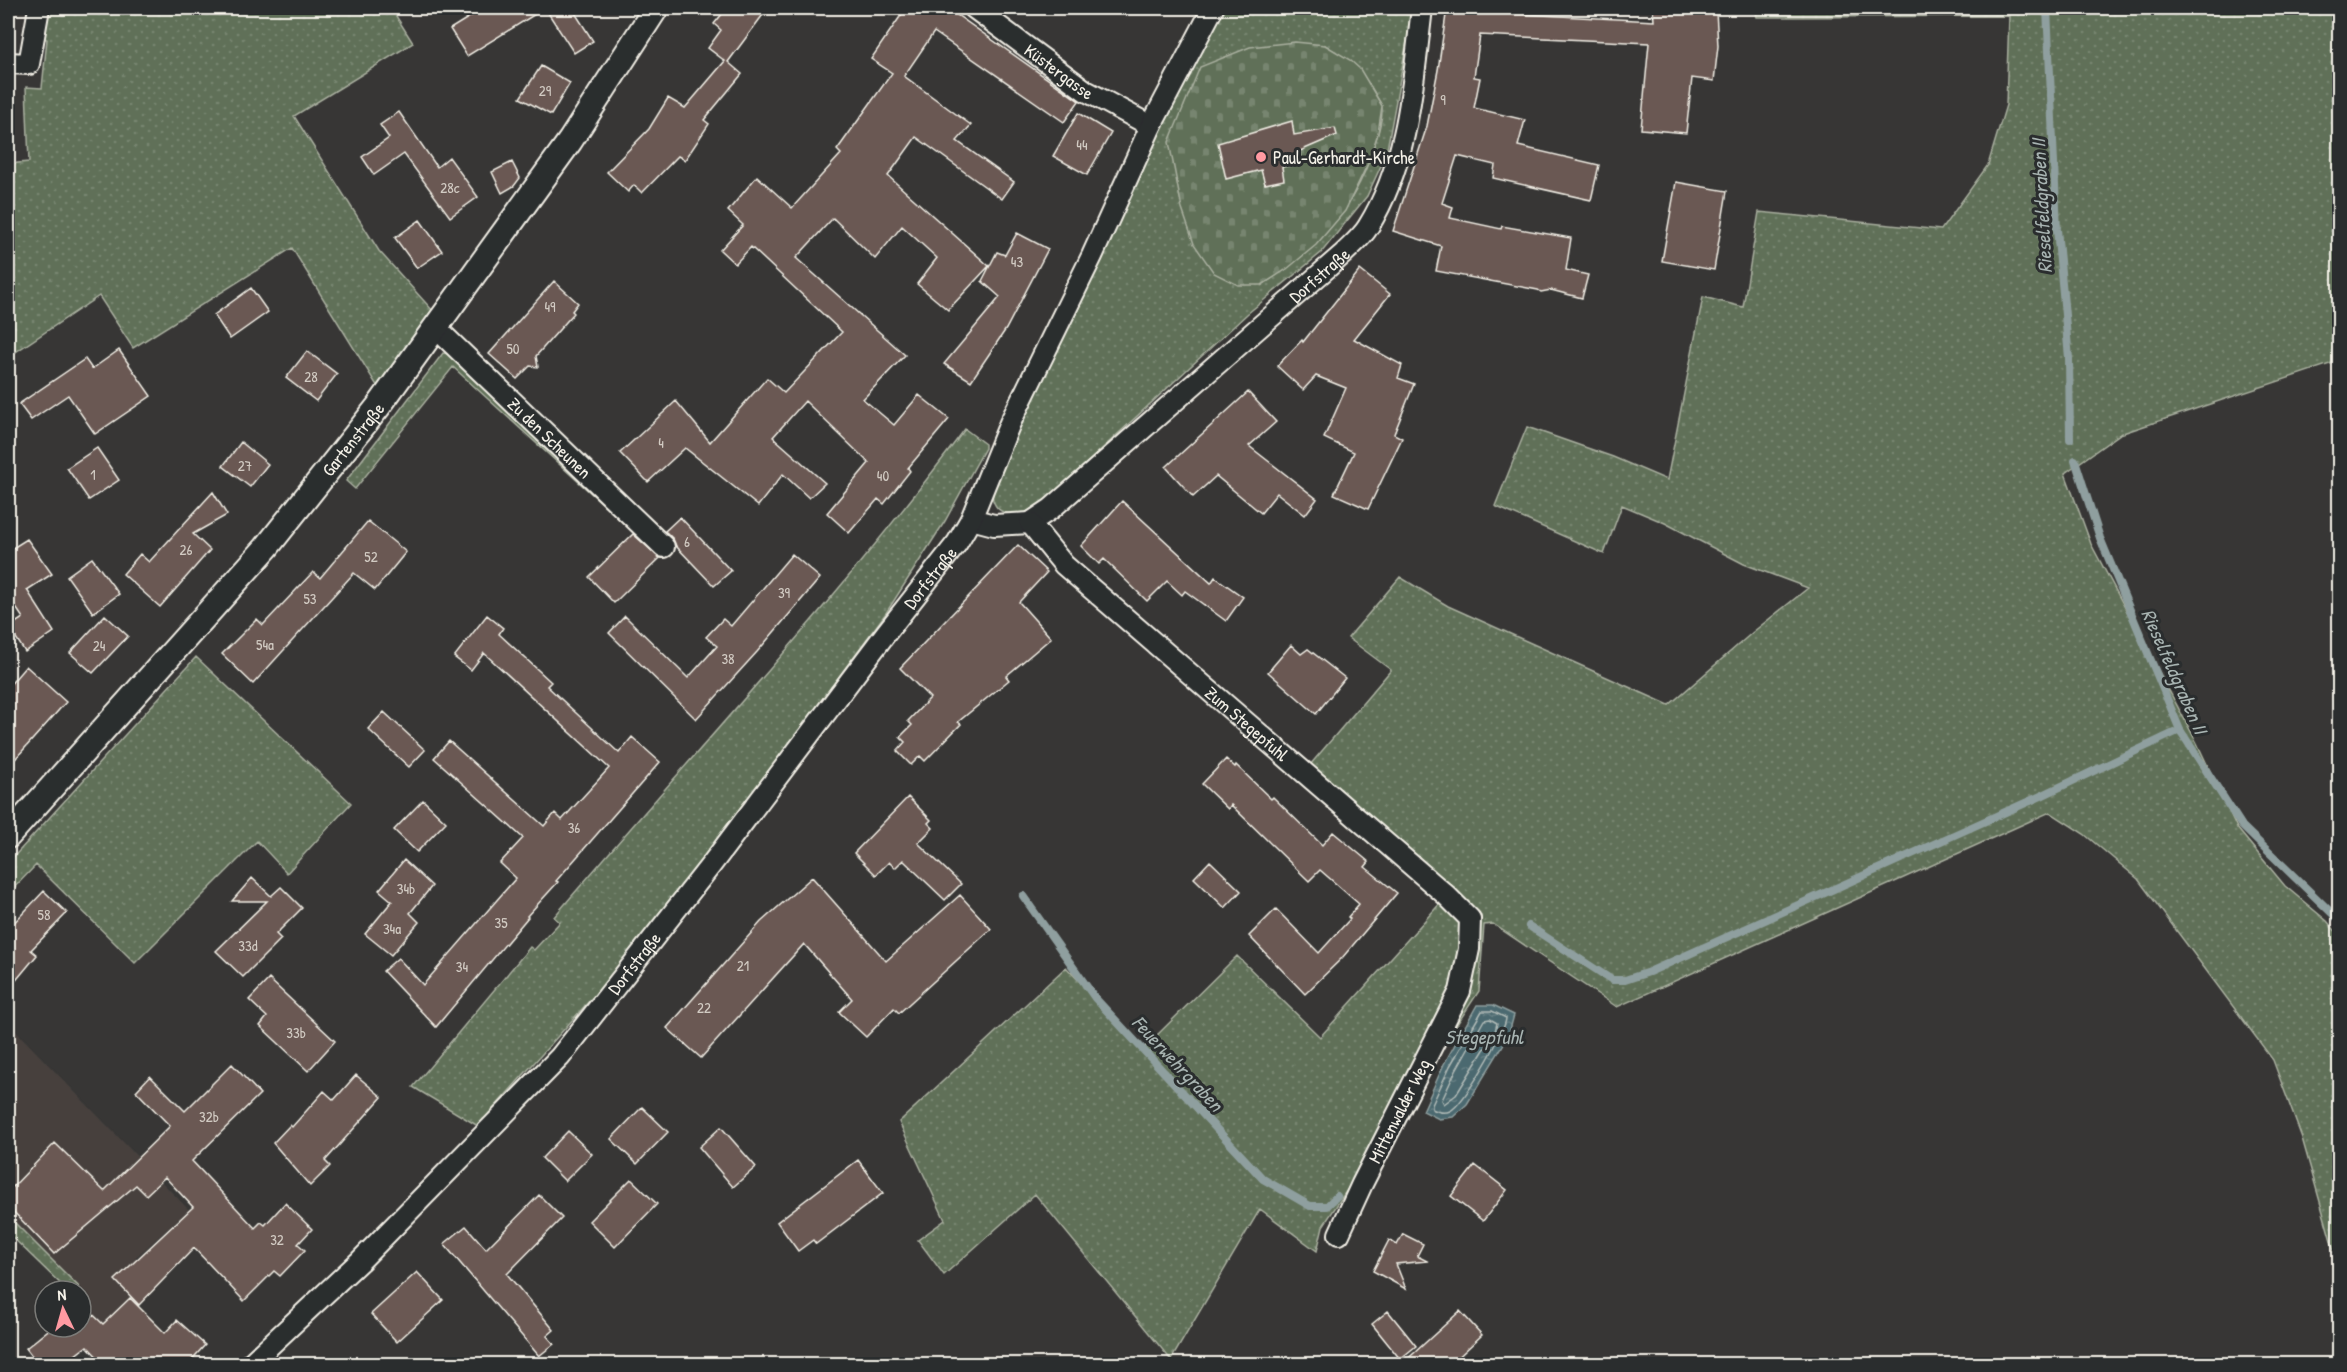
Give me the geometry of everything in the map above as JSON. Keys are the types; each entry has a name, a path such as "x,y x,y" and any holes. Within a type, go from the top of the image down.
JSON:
{"street":[{"path":"8,63 29,64 39,8"},
{"name":"Küstergasse","path":"974,8 1086,91 1151,126"},
{"name":"Dorfstraße","path":"250,1365 360,1261 560,1057 711,865 957,543 971,519 1010,423 1092,256 1151,126 1213,8"},
{"name":"Dorfstraße","path":"1030,523 1051,509 1343,254 1366,229 1382,202 1408,121 1422,8"},
{"name":"Gartenstraße","path":"8,836 266,548 384,398 570,141 652,9"},
{"name":"Zu den Scheunen","path":"436,328 664,547"},
{"path":"971,519 994,525 1030,523"},
{"name":"Zum Stegepfuhl","path":"1030,523 1064,565 1446,895 1470,919"},
{"name":"Mittenwalder Weg","path":"1339,1234 1460,991 1469,949 1470,919"}],"shaded area":[{"path":"8,1023 189,1210 135,1258 153,1277 103,1325 93,1315 93,1279 56,1279 8,1233"}],"green space":[{"path":"34,8 391,8 413,43 294,116 379,251 434,312 379,389 292,248 133,348 99,296 8,357 8,164 29,162 26,87 42,88 47,39 29,36"},
{"path":"1222,8 1413,8 1386,155 1367,196 1321,253 1247,314 1036,510 1018,514 1000,511 993,500 994,490 1006,454 1090,273","holes":["1325,45 1358,69 1368,83 1382,106 1381,124 1365,171 1344,210 1316,243 1262,285"]},
{"path":"1755,8 2339,8 2339,361 2120,434 2065,473 2091,544 2197,743 2237,828 2285,886 2327,921 2339,935 2339,1269 2302,1138 2273,1060 2138,879 2084,834 2050,812 1617,1007 1493,924 1484,925 1479,991 1323,1226 1317,1251 1260,1209 1171,1360 1035,1194 944,1275 918,1240 945,1220 899,1122 1066,967 1143,1049 1237,956 1320,1037 1444,899 1304,772 1391,670 1348,638 1400,577 1448,606 1669,705 1808,588 1744,564 1665,523 1622,505 1604,554 1495,506 1527,427 1613,457 1667,480 1703,297 1743,307 1759,212 1941,230 1988,165 2006,105 2009,16 1757,17"},
{"path":"1295,42 1325,45 1360,69 1382,106 1378,133 1369,161 1345,211 1316,245 1287,269 1262,285 1238,285 1214,273 1194,244 1182,209 1169,142 1200,67 1250,47"},
{"path":"443,353 456,355 631,523 627,526 453,367 355,489 346,481"},
{"path":"965,429 985,444 985,448 945,521 886,613 713,847 623,963 478,1126 413,1087 530,947 534,950 560,922 554,917 816,616 867,555"},
{"path":"196,657 351,803 287,873 257,841 135,963 36,865 8,894 8,863"},
{"path":"8,1216 71,1279 56,1279 8,1233"}],"water":[{"name":"Stegepfuhl","path":"1477,1005 1493,1005 1514,1015 1508,1037 1467,1104 1453,1117 1439,1119 1423,1111 1444,1064"}],"building":[{"path":"484,8 545,8 467,56 450,29"},
{"path":"545,8 572,8 593,41 574,53"},
{"path":"727,8 768,8 728,62 742,74 704,120 709,124 685,160 678,156 642,193 634,185 628,192 607,172 649,129 668,98 685,108 725,61 708,48 721,30 714,24"},
{"path":"906,8 947,8 1079,101 1064,122 934,32 904,76 971,125 957,141 1014,182 1002,199 916,137 888,176 989,266 948,310 917,284 937,258 902,226 875,259 833,218 796,258 905,355 863,399 894,425 919,395 949,419 908,468 910,471 884,504 878,499 849,533 827,513 869,463 805,401 773,437 825,483 809,498 783,474 758,506 685,448 648,482 620,453 676,401 710,442 767,378 784,393 842,332 751,247 735,264 720,250 743,225 728,211 757,176 792,208 841,154 837,150 892,73 871,59"},
{"path":"1447,8 1484,8 1483,12 1654,21 1653,8 1693,8 1694,13 1716,11 1718,46 1714,81 1692,78 1686,133 1641,129 1649,43 1480,35 1474,77 1480,78 1474,108 1525,120 1518,146 1599,165 1591,200 1493,178 1495,165 1457,156 1442,203 1453,207 1450,218 1501,229 1502,226 1571,238 1566,270 1588,275 1582,298 1551,290 1541,292 1436,271 1441,246 1393,231 1427,126"},
{"path":"541,66 570,83 551,115 520,98"},
{"path":"399,112 437,167 449,157 478,197 450,217 404,154 374,175 362,157 389,138 380,125"},
{"path":"1078,113 1111,133 1087,175 1053,156"},
{"name":"Paul-Gerhardt-Kirche","path":"1292,121 1294,135 1335,128 1337,135 1300,151 1301,163 1282,167 1284,180 1265,184 1261,170 1226,179 1218,143"},
{"path":"512,162 520,178 514,186 502,193 492,172"},
{"path":"1676,182 1727,191 1714,270 1662,261"},
{"path":"420,220 442,251 417,268 395,238"},
{"path":"1017,233 1048,249 1006,329 971,381 944,364 1000,297 982,281 997,252 1005,255"},
{"path":"1360,270 1390,294 1354,339 1402,365 1398,378 1414,384 1394,434 1402,438 1368,509 1334,494 1354,452 1324,438 1346,388 1316,376 1303,390 1277,366 1302,340 1303,342"},
{"path":"554,281 578,303 572,311 574,313 536,356 538,367 530,366 517,379 489,354"},
{"path":"251,288 268,312 230,339 214,315"},
{"path":"119,350 151,396 95,434 68,395 31,420 19,404 85,359 92,369"},
{"path":"307,351 337,374 316,401 286,378"},
{"path":"1248,392 1276,422 1249,446 1317,499 1305,515 1277,493 1261,513 1216,476 1193,497 1166,467"},
{"path":"241,442 268,464 250,487 223,466"},
{"path":"97,448 119,480 89,500 67,468"},
{"path":"213,492 227,515 193,534 210,550 160,607 123,574 140,554 149,562"},
{"path":"1122,501 1211,583 1215,577 1243,597 1226,621 1185,591 1182,595 1167,581 1147,601 1104,559 1099,564 1081,546"},
{"path":"680,517 731,571 714,586 665,531"},
{"path":"368,521 406,552 375,590 354,573 253,684 222,654 257,619 263,625 313,572 320,578"},
{"path":"633,534 660,558 614,603 589,577"},
{"path":"27,539 52,574 27,590 54,632 25,652 9,627 23,618 11,600 8,602 8,551"},
{"path":"1018,545 1047,572 1019,602 1051,638 1006,676 1009,680 958,722 961,724 925,761 920,756 911,765 897,751 905,742 900,737 912,725 908,721 930,698 900,668"},
{"path":"792,554 820,578 696,719 609,633 625,616 688,678 717,646 706,637 723,619 731,626"},
{"path":"92,558 119,594 93,613 67,576"},
{"path":"105,615 128,636 93,673 70,653"},
{"path":"487,615 503,628 499,634 551,682 547,686 619,753 632,737 660,762 556,881 558,882 527,916 436,1027 383,971 398,958 423,985 516,878 500,863 523,838 434,758 449,741 544,826 555,813 562,820 609,768 484,653 471,670 454,657"},
{"path":"1291,645 1301,654 1308,649 1345,678 1316,714 1268,672"},
{"path":"26,666 66,702 8,767 8,687"},
{"path":"384,712 425,750 409,767 368,729"},
{"path":"1226,759 1235,767 1236,765 1271,799 1273,797 1322,845 1333,832 1369,862 1365,867 1397,893 1342,958 1305,994 1249,936 1276,909 1319,953 1350,919 1348,917 1359,904 1320,870 1309,881 1231,805 1228,809 1202,784"},
{"path":"908,797 931,820 928,823 933,828 918,843 961,884 945,900 903,860 895,868 889,862 876,875 854,853"},
{"path":"423,800 446,822 417,852 394,830"},
{"path":"404,860 432,886 410,913 419,922 391,955 365,934 392,901 379,890"},
{"path":"1210,861 1241,891 1225,908 1194,878"},
{"path":"812,877 886,961 960,895 991,929 899,1013 894,1008 866,1037 839,1012 852,999 804,944 701,1058 667,1028 761,922"},
{"path":"252,878 271,896 281,887 302,908 276,934 281,939 243,977 216,951 267,901 232,901"},
{"path":"44,891 67,913 31,950 37,955 8,990 8,929"},
{"path":"269,979 335,1041 308,1071 260,1026 267,1017 249,1000"},
{"path":"232,1064 260,1094 192,1161 255,1228 261,1222 265,1225 285,1203 312,1229 298,1244 305,1250 280,1276 274,1271 244,1301 194,1248 139,1305 115,1280 193,1207 165,1177 146,1195 136,1185 54,1254 8,1206 8,1192 55,1143 104,1191 170,1126 136,1091 150,1076 185,1111"},
{"path":"356,1075 382,1097 325,1161 330,1166 310,1186 273,1143 290,1125 292,1127 324,1091 334,1100"},
{"path":"642,1107 668,1132 637,1164 611,1139"},
{"path":"721,1127 756,1167 733,1187 699,1147"},
{"path":"568,1131 592,1154 565,1181 542,1158"},
{"path":"858,1160 883,1193 816,1244 813,1240 798,1251 777,1222"},
{"path":"1475,1165 1507,1190 1483,1221 1451,1196"},
{"path":"631,1179 657,1204 615,1247 589,1221"},
{"path":"539,1195 562,1218 507,1274 554,1330 547,1336 554,1344 539,1356 444,1244 466,1226 486,1249"},
{"path":"1403,1234 1423,1244 1417,1256 1427,1261 1396,1264 1406,1289 1373,1271 1389,1240 1397,1245"},
{"path":"417,1272 443,1300 397,1342 371,1314"},
{"path":"130,1298 165,1333 177,1320 205,1345 187,1365 105,1365 87,1346 62,1365 39,1365 26,1348 37,1339 93,1339 93,1314 103,1324"},
{"path":"1388,1311 1416,1346 1400,1359 1372,1324"},
{"path":"1460,1311 1482,1335 1450,1365 1401,1365"}],"waterway":[{"name":"Rieselfeldgraben II","path":"2047,8 2057,229 2069,358 2070,439"},
{"name":"Rieselfeldgraben II","path":"2075,460 2100,538 2180,730 2242,826 2340,921"},
{"path":"1529,926 1612,980 1625,980 1649,972 2041,796 2180,730"},
{"name":"Feuerwehrgraben","path":"1023,896 1095,998 1263,1179 1310,1206 1327,1206 1337,1196"}],"place":[{"name":"Paul-Gerhardt-Kirche","path":"1261,157"}]}
